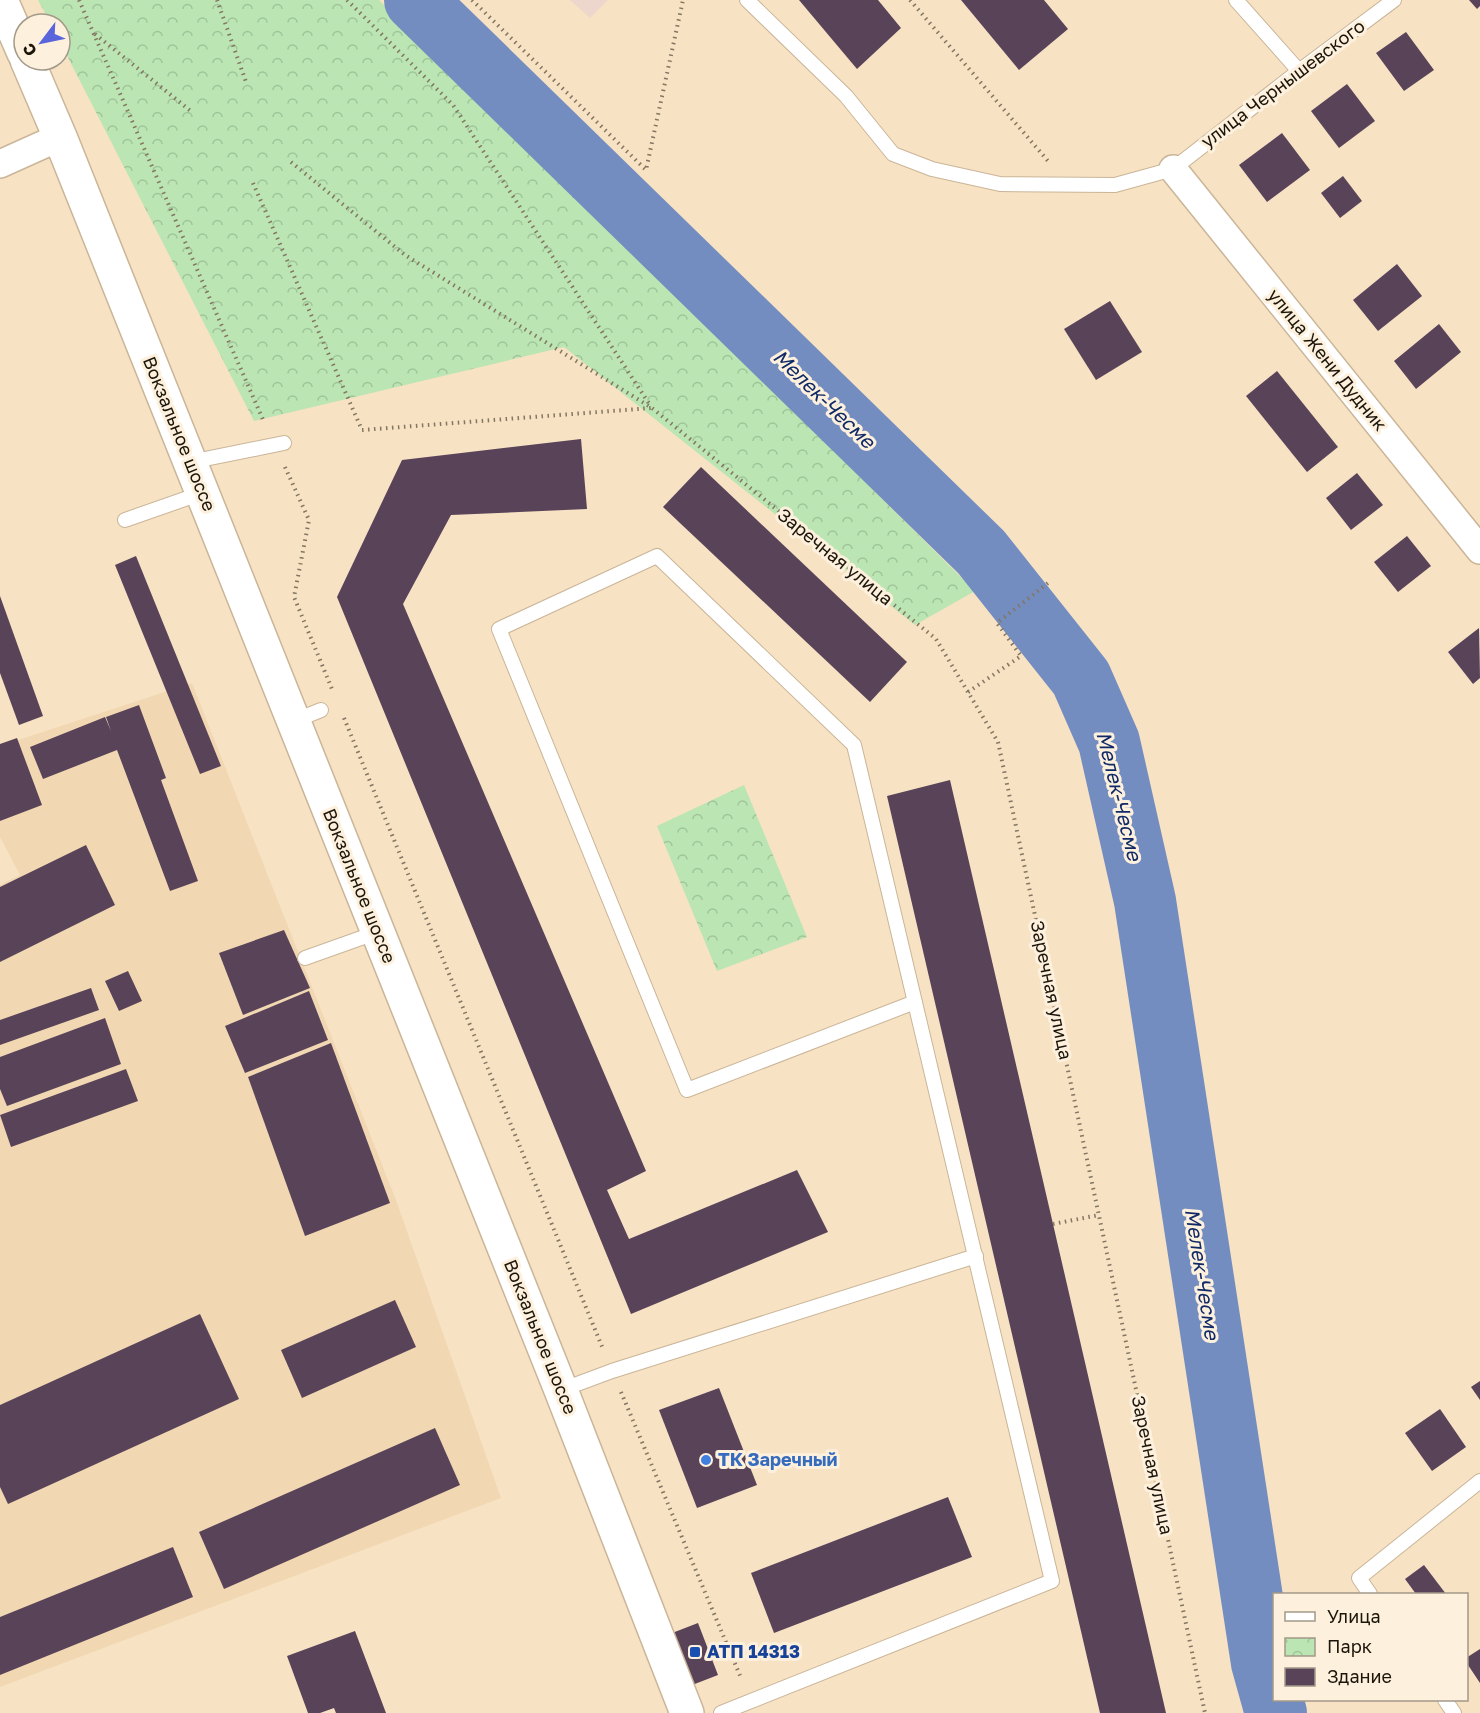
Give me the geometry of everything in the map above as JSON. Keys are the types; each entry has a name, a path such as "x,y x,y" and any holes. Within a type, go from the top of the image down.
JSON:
{"main road":[{"path":"1,0 12,25"},
{"name":"Вокзальное шоссе","path":"32,72 203,493 308,715 378,932 687,1713"}],"street":[{"path":"0,164 60,137"},
{"name":"улица Жени Дудник","path":"1173,169 1480,550"}],"lane":[{"path":"747,0 846,96 893,153 932,169 1000,184 1115,184 1173,169"},
{"path":"1236,0 1299,71"},
{"name":"улица Чернышевского","path":"1173,169 1394,0"},
{"path":"190,462 279,444"},
{"path":"125,520 203,493"},
{"path":"721,1713 1052,1581 976,1256 854,745 657,556 499,629 687,1090 915,1002"},
{"path":"305,958 378,932"},
{"path":"561,1390 612,1371 976,1256"},
{"path":"1369,1593 1359,1578 1480,1481"}],"path":[{"path":"79,0 279,444 309,520 294,597 334,695"},
{"path":"217,0 246,82"},
{"path":"347,0 453,105 652,408"},
{"path":"472,0 645,170 682,0"},
{"path":"910,0 1068,183"},
{"path":"94,32 192,112"},
{"path":"291,162 405,255 652,408"},
{"path":"253,183 362,430 652,408"},
{"name":"Заречная улица","path":"652,408 936,639 998,742 1205,1713"},
{"path":"968,692 1021,656 998,623 1048,583"},
{"path":"343,717 750,1701"},
{"path":"1053,1224 1099,1215"}],"shaded area":[{"path":"570,0 608,0 590,18"},
{"path":"192,683 396,1200 501,1498 0,1687 0,885 20,875 0,837 0,746"}],"green space":[{"path":"38,0 379,0 975,591 915,625 564,347 254,421 72,65 72,12 44,12"},
{"path":"744,785 807,937 717,971 657,826"}],"building":[{"path":"799,0 878,0 901,28 857,69"},
{"path":"961,0 1044,0 1068,29 1019,70"},
{"path":"1469,0 1480,0 1480,6 1477,9"},
{"path":"1406,32 1434,70 1404,91 1376,53"},
{"path":"1347,84 1375,121 1339,148 1311,111"},
{"path":"1282,133 1310,170 1267,202 1239,165"},
{"path":"1343,176 1362,201 1340,218 1321,193"},
{"path":"1397,264 1422,296 1378,331 1353,300"},
{"path":"1110,301 1142,352 1096,380 1064,329"},
{"path":"1439,324 1461,352 1416,389 1394,361"},
{"path":"1277,371 1338,447 1307,472 1246,396"},
{"path":"581,439 587,509 451,515 403,604 646,1171 607,1190 629,1239 797,1170 828,1232 631,1314 337,597 402,460"},
{"path":"701,467 907,662 870,702 663,507"},
{"path":"1357,473 1383,505 1351,530 1326,498"},
{"path":"1407,536 1431,566 1398,592 1374,562"},
{"path":"136,556 221,766 200,774 115,565"},
{"path":"0,596 43,716 19,725 0,673"},
{"path":"1479,628 1480,678 1473,684 1448,652"},
{"path":"139,705 166,778 161,780 198,881 170,891 117,750 43,779 30,747 105,717 111,731 106,717"},
{"path":"17,738 42,805 0,821 0,744"},
{"path":"950,780 1166,1713 1100,1713 887,796"},
{"path":"86,845 115,905 0,962 0,887"},
{"path":"284,930 310,988 243,1015 219,953"},
{"path":"128,971 142,1001 119,1011 105,981"},
{"path":"91,988 99,1010 0,1045 0,1020"},
{"path":"309,991 328,1040 245,1073 225,1026"},
{"path":"105,1018 121,1064 7,1106 0,1089 0,1057"},
{"path":"331,1043 390,1203 305,1236 248,1077"},
{"path":"126,1069 138,1101 11,1147 0,1115"},
{"path":"395,1300 416,1347 302,1398 281,1350"},
{"path":"200,1314 239,1399 8,1504 0,1487 0,1405"},
{"path":"1480,1381 1480,1400 1471,1387"},
{"path":"719,1388 757,1485 697,1508 659,1410"},
{"path":"1440,1409 1466,1447 1432,1471 1405,1433"},
{"path":"435,1428 460,1485 224,1589 199,1532"},
{"path":"948,1497 972,1557 774,1633 751,1573"},
{"path":"173,1547 193,1597 0,1675 0,1617"},
{"path":"1424,1565 1445,1593 1415,1593 1405,1579"},
{"path":"698,1623 718,1675 687,1687 667,1635"},
{"path":"355,1631 386,1713 336,1713 334,1708 320,1713 308,1713 287,1656"},
{"path":"1480,1649 1480,1683 1468,1665 1468,1657"}],"waterway":[{"name":"Мелек-Чесме","path":"415,0 981,552 1081,678 1109,742 1145,901 1262,1663 1276,1713"}],"place":[{"name":"ТК Заречный","path":"706,1460"},
{"name":"АТП 14313","path":"695,1652"}]}
